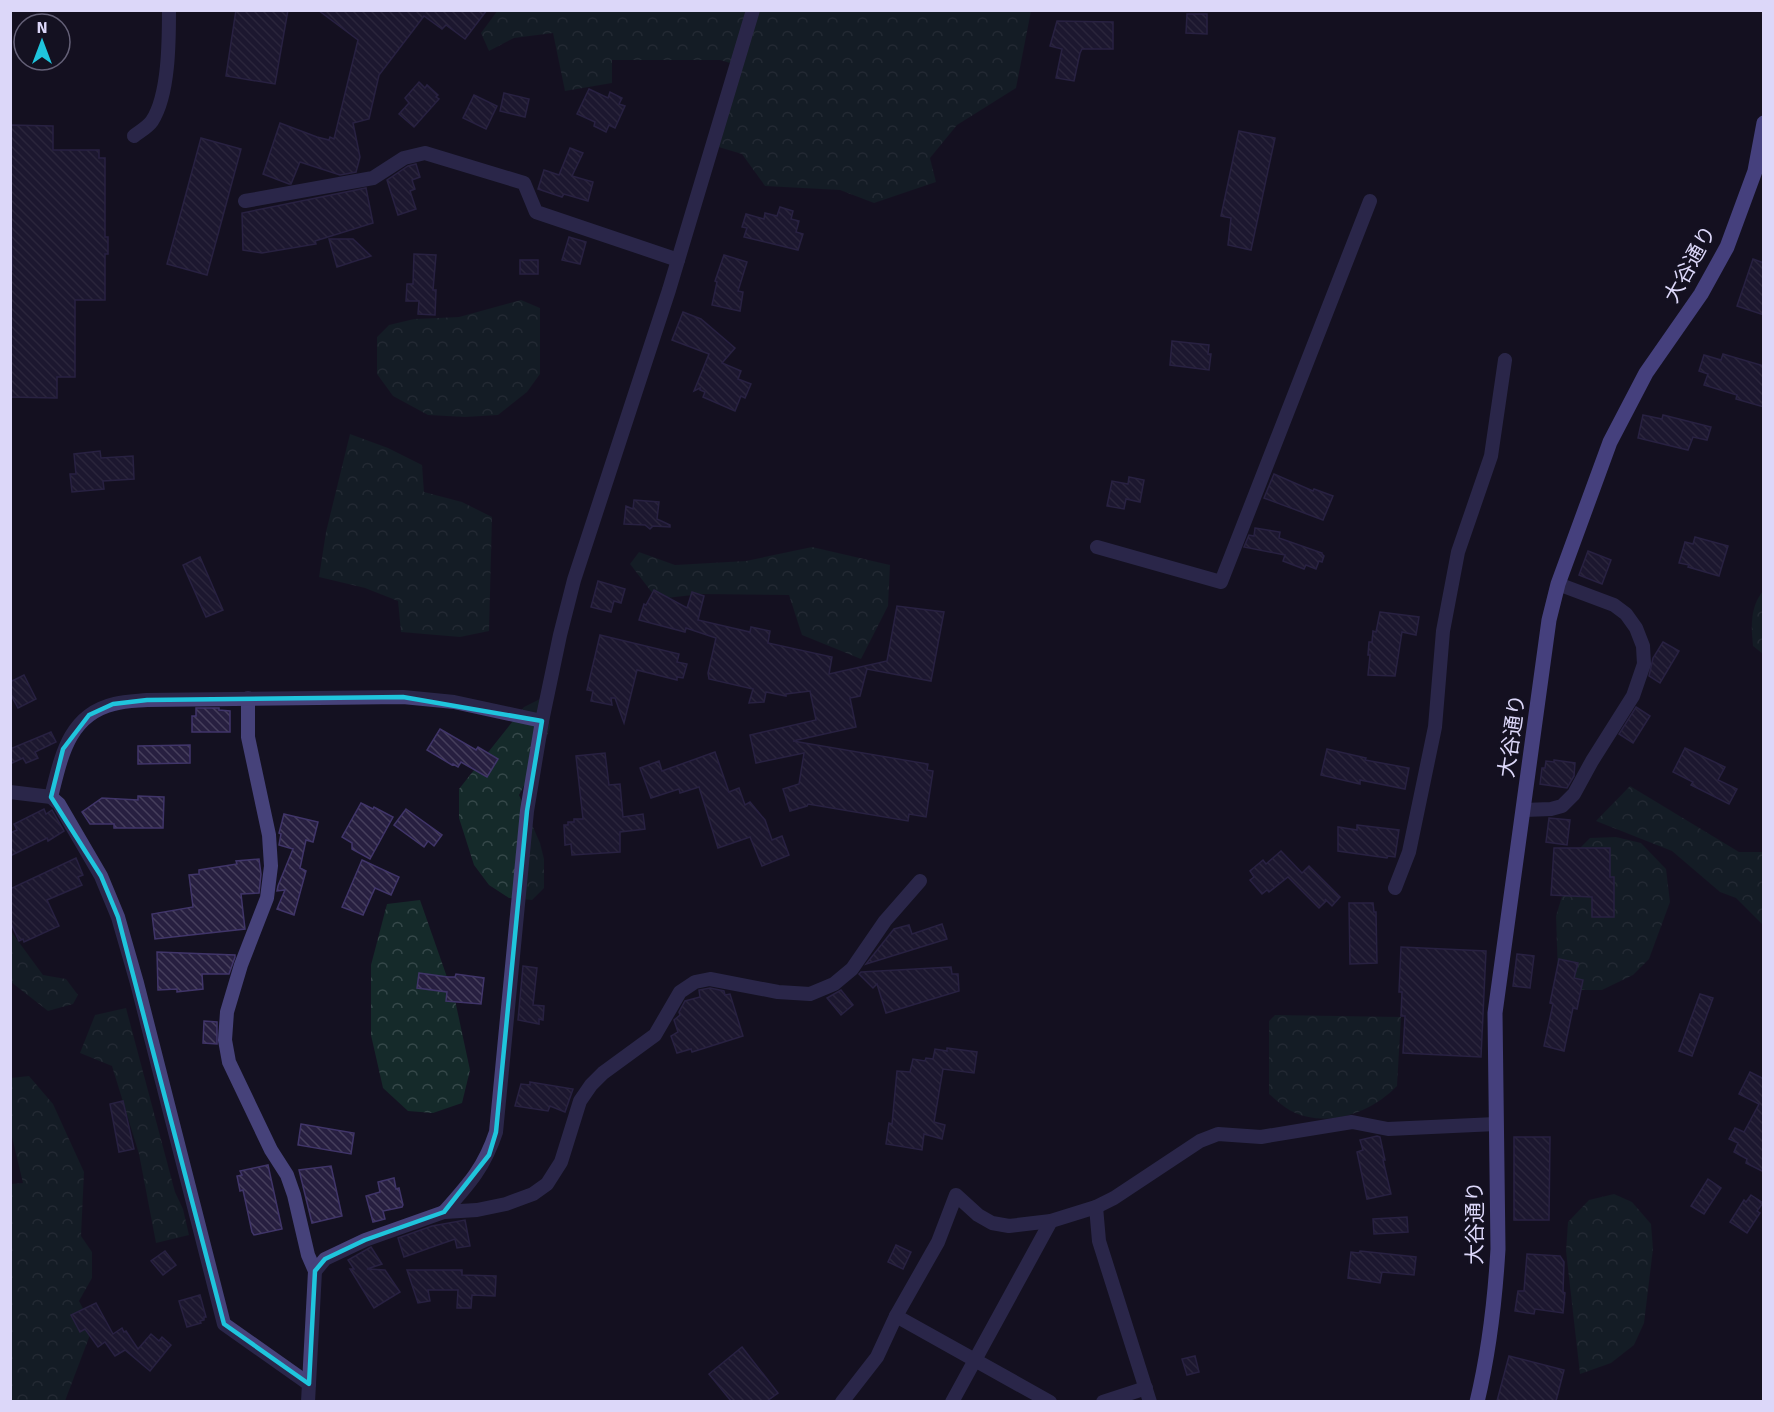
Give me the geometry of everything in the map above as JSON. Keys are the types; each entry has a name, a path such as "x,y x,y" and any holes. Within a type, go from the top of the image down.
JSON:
{"street":[{"path":"134,136 152,121 162,95 169,47 169,10"},
{"path":"444,1212 475,1177 489,1155 496,1132 527,811 542,722 574,580 678,260 753,10"},
{"name":"大谷通り","path":"1477,1401 1496,1287 1498,1249 1495,1014 1548,629 1558,584 1610,442 1627,407 1646,373 1701,294 1727,247 1755,171 1764,123"},
{"path":"244,201 373,178 404,158 425,153 524,183 536,212 678,260"},
{"path":"1096,547 1221,582 1370,201"},
{"path":"1395,888 1409,852 1435,727 1443,631 1458,552 1491,456 1505,360"},
{"path":"1523,810 1551,809 1562,806 1574,794 1592,760 1633,696 1644,663 1643,646 1636,627 1626,614 1614,605 1558,584"},
{"path":"51,797 63,749 73,732 89,715 113,704 147,700 403,697 454,702 542,722"},
{"path":"248,698 248,737 269,835 271,866 267,898 241,965 228,1012 225,1041 229,1062 271,1150 287,1175 308,1255 315,1271 308,1401"},
{"path":"10,792 51,797 59,804 101,876 118,917 224,1324 309,1384"},
{"path":"315,1271 325,1259 365,1240 444,1212 477,1210 506,1204 533,1194 547,1184 561,1162 580,1101 591,1085 603,1073 655,1035 680,992 695,982 710,979 778,992 810,994 834,984 852,969 885,921 920,881"},
{"path":"842,1401 878,1357 896,1316 938,1242 956,1195 978,1215 992,1223 1009,1226 1051,1221 1096,1207 1114,1198 1200,1141 1218,1134 1261,1137 1352,1122 1388,1129 1496,1124"},
{"path":"1096,1207 1099,1241 1148,1395 1103,1401"},
{"path":"952,1401 1051,1221"},
{"path":"896,1316 1050,1401"}],"highlighted area":[{"path":"403,697 542,721 527,811 496,1132 489,1155 444,1212 365,1240 325,1259 315,1271 309,1384 224,1324 118,917 101,876 51,797 63,749 89,715 113,704 147,700"}],"green space":[{"path":"498,10 1031,11 1016,88 957,125 930,158 936,182 874,203 840,190 765,186 742,154 715,146 740,66 720,60 612,60 612,83 565,91 553,33 514,38 489,51 481,33"},
{"path":"521,300 540,308 540,374 527,392 498,415 465,417 428,415 393,396 377,374 377,337 389,325 414,319 459,317"},
{"path":"350,434 388,448 422,465 424,492 462,502 492,517 489,631 460,637 401,632 398,601 365,588 319,577 326,532"},
{"path":"812,547 890,565 888,606 861,659 802,635 789,595 702,594 657,599 630,564 639,552 675,565 746,561"},
{"path":"1763,591 1763,654 1753,646 1752,624 1756,604"},
{"path":"548,695 550,728 540,755 519,795 540,843 544,859 544,888 532,900 509,898 489,885 474,865 459,818 459,789 524,707"},
{"path":"1630,786 1739,852 1763,852 1763,925 1736,898 1720,892 1672,851 1596,821"},
{"path":"1616,837 1641,843 1666,869 1670,902 1649,959 1633,975 1602,990 1571,990 1558,976 1556,916 1575,853 1590,838"},
{"path":"420,900 455,1000 470,1070 462,1103 433,1113 408,1111 383,1088 371,1035 371,965 387,904"},
{"path":"10,930 43,975 66,979 78,995 73,1004 48,1011 11,982"},
{"path":"126,1008 175,1192 183,1209 189,1235 156,1243 139,1154 112,1066 80,1053 95,1015"},
{"path":"1275,1015 1401,1017 1397,1086 1375,1104 1362,1111 1334,1118 1305,1116 1288,1109 1269,1094 1269,1021"},
{"path":"29,1076 53,1104 84,1172 81,1236 92,1252 92,1278 79,1301 93,1327 65,1401 11,1401 10,1184 23,1183 11,1133 11,1078"},
{"path":"1614,1194 1632,1202 1651,1224 1653,1249 1644,1323 1634,1345 1611,1363 1580,1374 1566,1251 1568,1222 1589,1200"}],"building":[{"path":"236,10 288,10 275,84 226,76"},
{"path":"318,10 487,10 465,39 446,25 442,29 424,16 379,75 369,119 353,123 360,157 356,172 340,175 300,162 289,184 263,174 280,123 317,137 334,139 358,40"},
{"path":"1187,14 1207,14 1207,34 1186,33"},
{"path":"1057,21 1113,22 1113,49 1082,49 1074,81 1056,78 1062,49 1050,46"},
{"path":"419,82 425,88 427,85 438,95 436,97 439,99 414,127 399,114 409,103 405,98"},
{"path":"589,89 608,98 610,92 622,98 619,104 625,106 615,128 609,125 606,132 594,126 595,122 577,114"},
{"path":"504,93 529,99 525,117 500,111"},
{"path":"474,95 497,106 486,129 463,118"},
{"path":"10,125 53,126 53,150 99,150 99,158 105,158 105,237 108,237 108,254 105,254 105,300 75,300 75,377 57,377 57,398 10,397 10,270 12,270"},
{"path":"1239,131 1275,138 1251,250 1228,245 1231,218 1221,216"},
{"path":"201,138 241,149 207,275 167,264"},
{"path":"570,148 583,153 572,176 593,182 588,201 564,194 562,197 538,189 544,170 559,175"},
{"path":"416,164 420,177 412,180 415,189 410,191 416,209 398,215 387,180 408,166"},
{"path":"366,188 373,223 315,241 316,244 262,253 243,250 242,213"},
{"path":"780,207 793,211 791,219 799,221 796,232 803,234 798,250 744,237 747,228 742,227 746,214 764,219 765,213 777,216"},
{"path":"569,237 586,242 580,264 562,260"},
{"path":"329,239 353,239 371,256 337,267"},
{"path":"414,254 436,255 433,290 436,290 435,315 418,314 419,301 406,301 407,284 413,284"},
{"path":"724,255 747,262 738,291 743,292 740,311 712,305 717,282 715,281"},
{"path":"1753,259 1764,263 1764,315 1737,306"},
{"path":"520,260 538,260 538,274 520,274"},
{"path":"683,312 701,319 735,348 722,363 741,371 738,379 751,384 745,398 741,396 735,411 703,397 705,392 700,388 694,391 709,354 672,340"},
{"path":"1172,341 1209,345 1208,354 1211,354 1209,370 1170,365"},
{"path":"1723,354 1764,366 1764,407 1736,399 1737,395 1704,385 1708,374 1699,371 1704,355 1721,360"},
{"path":"1643,415 1662,419 1663,415 1711,427 1707,440 1693,437 1688,450 1638,438"},
{"path":"100,451 101,458 133,456 134,479 103,481 104,489 72,492 70,474 76,474 74,454"},
{"path":"1274,474 1313,491 1314,489 1333,496 1323,520 1264,498"},
{"path":"1129,477 1144,480 1140,502 1126,499 1124,509 1107,506 1112,481 1128,484"},
{"path":"634,500 659,502 657,519 670,527 653,526 650,529 645,525 624,524 626,506 633,509"},
{"path":"1255,528 1280,532 1279,538 1322,553 1324,556 1322,562 1319,561 1316,569 1306,565 1304,569 1283,561 1285,555 1244,547 1249,535 1254,536"},
{"path":"1695,537 1728,546 1719,576 1679,563 1685,542 1693,544"},
{"path":"1588,551 1611,560 1602,584 1579,575"},
{"path":"200,557 223,610 206,617 183,565"},
{"path":"598,581 625,589 621,603 614,601 611,612 591,607"},
{"path":"654,590 687,608 692,592 704,596 698,620 750,632 751,627 770,631 768,643 832,657 829,674 887,661 897,606 944,612 931,681 867,669 860,696 850,698 856,727 793,741 928,764 927,770 933,771 926,817 909,814 908,821 808,804 790,811 783,789 799,784 804,753 756,763 750,735 816,720 810,691 786,694 786,696 766,692 764,702 749,703 753,689 709,679 708,673 716,638 686,628 685,632 639,620 644,604 646,605"},
{"path":"1380,612 1419,617 1416,635 1402,632 1395,676 1368,675 1369,642 1372,642 1373,631 1376,632"},
{"path":"600,635 679,654 677,662 687,664 683,678 677,677 677,680 637,670 624,723 615,698 611,698 612,705 591,701 593,691 587,690"},
{"path":"1663,642 1679,651 1660,683 1649,676 1653,658"},
{"path":"24,675 36,699 18,708 10,693 10,682"},
{"path":"1636,707 1650,716 1633,743 1619,734"},
{"path":"196,708 219,708 219,710 230,711 230,732 192,732 192,716 196,716"},
{"path":"440,729 476,750 478,747 498,759 487,777 461,762 458,767 452,765 427,750"},
{"path":"51,732 56,742 35,752 38,758 26,763 23,758 10,764 10,749"},
{"path":"190,745 190,763 138,764 138,746"},
{"path":"1685,748 1725,767 1718,780 1737,789 1729,804 1691,785 1693,782 1673,772"},
{"path":"1327,749 1366,758 1365,760 1409,768 1405,789 1360,780 1360,784 1321,775"},
{"path":"715,752 729,792 739,788 745,805 750,802 765,820 772,840 782,836 789,855 762,866 750,837 718,848 699,787 680,793 679,789 651,798 640,768 659,761 662,771"},
{"path":"605,753 609,785 620,784 623,817 643,814 645,829 620,832 620,852 572,855 571,844 565,845 564,825 574,822 574,819 583,819 576,756"},
{"path":"1554,760 1575,763 1574,776 1567,788 1540,784 1542,768 1545,768 1546,761 1554,762"},
{"path":"138,796 164,797 163,828 114,828 114,824 90,824 82,812 102,798 138,800"},
{"path":"361,803 393,817 370,859 352,849 352,843 342,837"},
{"path":"44,809 46,814 52,810 64,831 48,841 47,838 10,856 10,833 17,830 14,824"},
{"path":"406,809 442,835 434,846 428,841 424,847 394,825"},
{"path":"284,814 318,822 313,842 306,840 300,868 306,871 294,915 277,909 285,890 277,891 278,886 293,849 279,845 281,834 279,833"},
{"path":"1549,818 1570,820 1567,845 1546,842"},
{"path":"1357,825 1399,830 1395,857 1388,856 1387,858 1338,851 1338,827 1357,830"},
{"path":"1554,848 1610,848 1610,877 1614,877 1614,917 1592,917 1592,897 1551,895"},
{"path":"1281,851 1302,873 1309,866 1340,897 1332,906 1325,899 1326,901 1319,908 1288,877 1269,892 1267,890 1262,894 1250,880 1254,877 1250,871 1263,860 1266,864"},
{"path":"76,858 83,875 78,877 82,885 47,900 59,926 24,942 23,939 19,941 10,921 10,889"},
{"path":"259,859 261,874 259,893 241,894 245,929 155,939 152,914 193,907 189,875 199,874 199,870 237,864 236,861"},
{"path":"362,860 399,877 391,895 375,888 363,915 342,907"},
{"path":"1349,903 1373,903 1374,912 1376,912 1377,963 1350,964"},
{"path":"942,924 947,939 866,964 894,929 909,925 912,934"},
{"path":"1401,947 1486,951 1481,1057 1403,1053 1405,1016 1401,1016 1402,992 1399,992"},
{"path":"157,952 235,955 235,957 229,974 202,974 203,989 177,992 177,989 158,990"},
{"path":"1517,954 1534,956 1530,988 1513,986"},
{"path":"1559,959 1578,963 1574,978 1583,980 1577,1009 1573,1008 1564,1051 1544,1046"},
{"path":"523,966 537,968 533,1005 544,1006 543,1020 539,1019 539,1024 518,1020"},
{"path":"951,967 952,974 958,974 959,991 886,1013 877,984 873,988 859,974 861,972"},
{"path":"419,973 448,977 455,977 456,974 484,978 481,1004 446,1001 447,992 417,988"},
{"path":"710,988 724,991 725,995 730,994 743,1036 692,1052 691,1049 677,1053 671,1036 678,1032 674,1020 680,1015 679,1012 685,1001 700,997 699,990"},
{"path":"841,990 853,1005 841,1015 827,998"},
{"path":"1700,994 1713,998 1692,1056 1679,1051"},
{"path":"204,1021 217,1022 217,1044 203,1043"},
{"path":"947,1048 977,1052 974,1073 943,1069 934,1122 945,1125 942,1139 924,1134 922,1150 886,1144 889,1123 892,1124 897,1071 910,1072 913,1059 925,1061 926,1058 933,1059 935,1049 947,1051"},
{"path":"1750,1072 1764,1079 1764,1172 1746,1163 1747,1159 1734,1152 1738,1143 1729,1139 1735,1128 1744,1132 1759,1104 1739,1094"},
{"path":"530,1082 573,1089 565,1112 550,1106 548,1111 515,1106 521,1084 530,1085"},
{"path":"123,1101 134,1149 119,1152 110,1104"},
{"path":"301,1124 354,1133 351,1154 298,1145"},
{"path":"1380,1137 1391,1194 1367,1199 1357,1152 1363,1150 1360,1140"},
{"path":"1514,1137 1550,1137 1549,1220 1514,1220"},
{"path":"268,1165 282,1229 254,1235 243,1190 240,1191 237,1176 242,1175 240,1171"},
{"path":"331,1166 342,1216 312,1223 299,1170"},
{"path":"394,1178 403,1205 383,1211 385,1219 373,1222 366,1196 380,1192 378,1182"},
{"path":"1708,1179 1721,1188 1704,1214 1691,1206"},
{"path":"1751,1195 1763,1203 1757,1211 1760,1213 1747,1233 1730,1222 1744,1200 1746,1202"},
{"path":"1407,1217 1408,1232 1374,1234 1373,1219"},
{"path":"465,1220 470,1246 457,1248 455,1239 404,1257 398,1238 432,1226"},
{"path":"896,1245 911,1252 903,1269 888,1262"},
{"path":"371,1247 382,1264 367,1269 385,1270 400,1292 374,1308 350,1269 354,1269 348,1260"},
{"path":"165,1251 176,1265 163,1275 151,1261"},
{"path":"1360,1251 1416,1257 1414,1275 1382,1272 1380,1283 1348,1278 1351,1252 1359,1253"},
{"path":"1527,1254 1560,1256 1564,1262 1563,1313 1535,1309 1534,1314 1515,1311 1518,1291 1524,1291"},
{"path":"407,1270 462,1270 462,1275 496,1276 495,1296 472,1295 471,1308 457,1308 458,1290 428,1290 430,1301 418,1303"},
{"path":"200,1295 206,1317 200,1321 201,1323 187,1327 179,1301"},
{"path":"96,1303 113,1334 122,1328 138,1349 151,1334 159,1341 162,1337 171,1345 150,1371 125,1350 115,1356 105,1342 98,1347 85,1329 80,1332 71,1315"},
{"path":"742,1347 778,1393 767,1401 731,1401 709,1374"},
{"path":"1195,1356 1199,1372 1187,1375 1182,1359"},
{"path":"1509,1356 1564,1370 1556,1401 1497,1401"}]}
